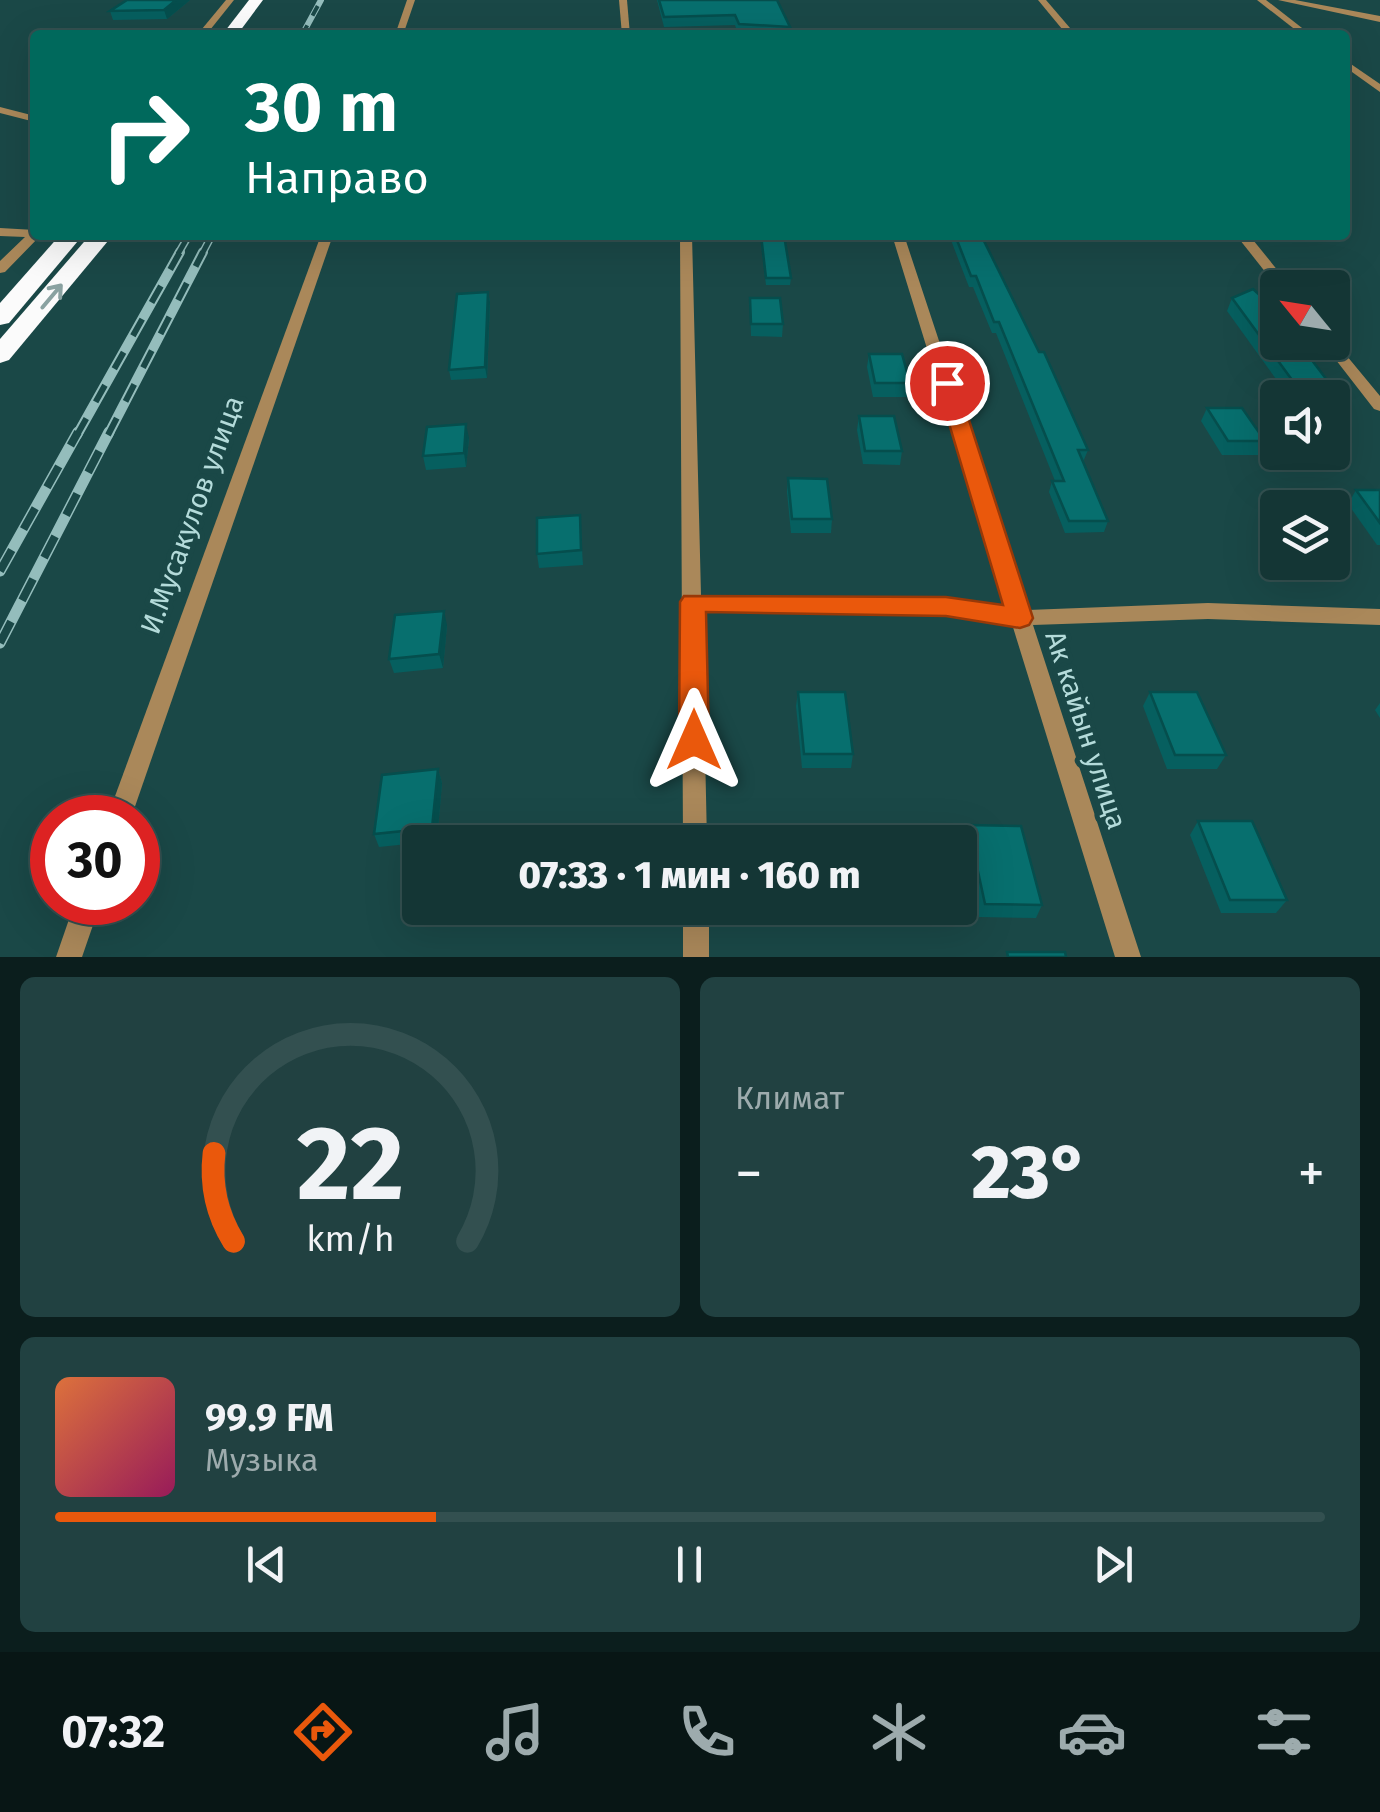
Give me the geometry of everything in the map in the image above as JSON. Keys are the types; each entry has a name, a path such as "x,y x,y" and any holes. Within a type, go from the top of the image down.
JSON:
{"highway":[{"path":"233,30 256,0"},
{"path":"253,30 274,0"},
{"path":"0,318 68,240"},
{"path":"0,355 98,240"}],"street":[{"path":"204,30 230,0"},
{"path":"401,30 411,0"},
{"path":"623,0 626,30"},
{"path":"1042,0 1068,30"},
{"path":"1261,0 1300,30"},
{"path":"1282,0 1380,19"},
{"path":"1350,67 1380,89"},
{"path":"0,110 30,119"},
{"path":"0,232 30,234"},
{"path":"0,269 30,239"},
{"name":"И.Мусакулов улица","path":"127,795 325,240"},
{"path":"686,240 695,825"},
{"name":"Ак кайын улица","path":"900,240 1128,957"},
{"path":"1246,240 1270,270"},
{"path":"1343,360 1380,406"},
{"path":"693,602 946,606 1020,618 1208,611 1380,617"},
{"path":"69,957 80,925"},
{"path":"696,925 696,957"}],"building":[{"path":"127,0 176,0 164,10 110,11"},
{"path":"659,0 777,0 790,27 739,24 735,15 664,17"},
{"path":"762,240 785,240 791,278 766,278"},
{"path":"957,240 983,240 1039,352 1044,352 1088,450 1078,450 1108,521 1069,521 1052,481 1064,481 999,322 994,322 976,276 971,276"},
{"path":"1253,289 1260,295 1260,336 1232,298"},
{"path":"488,292 485,367 449,370 457,294"},
{"path":"750,298 780,298 783,324 751,324"},
{"path":"869,354 902,354 910,383 875,383"},
{"path":"1277,360 1312,360 1327,380 1292,380"},
{"path":"1207,408 1242,408 1260,434 1260,441 1228,441"},
{"path":"859,416 894,416 902,451 865,451"},
{"path":"466,424 464,453 423,456 427,427"},
{"path":"788,478 827,479 832,519 792,519"},
{"path":"1356,490 1380,490 1380,523"},
{"path":"580,515 581,550 537,554 537,518"},
{"path":"444,611 439,654 389,659 395,615"},
{"path":"798,692 845,692 853,754 804,754"},
{"path":"1150,692 1197,692 1226,755 1175,755"},
{"path":"438,769 432,825 402,825 402,831 374,834 382,775"},
{"path":"1198,821 1252,821 1287,900 1230,900"},
{"path":"977,825 1021,826 1042,905 985,904 977,867"},
{"path":"1007,952 1065,952 1066,957 1008,957"}],"railway":[{"path":"305,30 321,0"},
{"path":"178,254 186,240"},
{"path":"202,254 209,240"},
{"path":"77,435 180,252"},
{"path":"108,435 203,252"},
{"path":"0,571 78,432"},
{"path":"0,643 109,432"}],"route":[{"path":"694,740 693,602 946,606 1020,618 947,383"}]}
